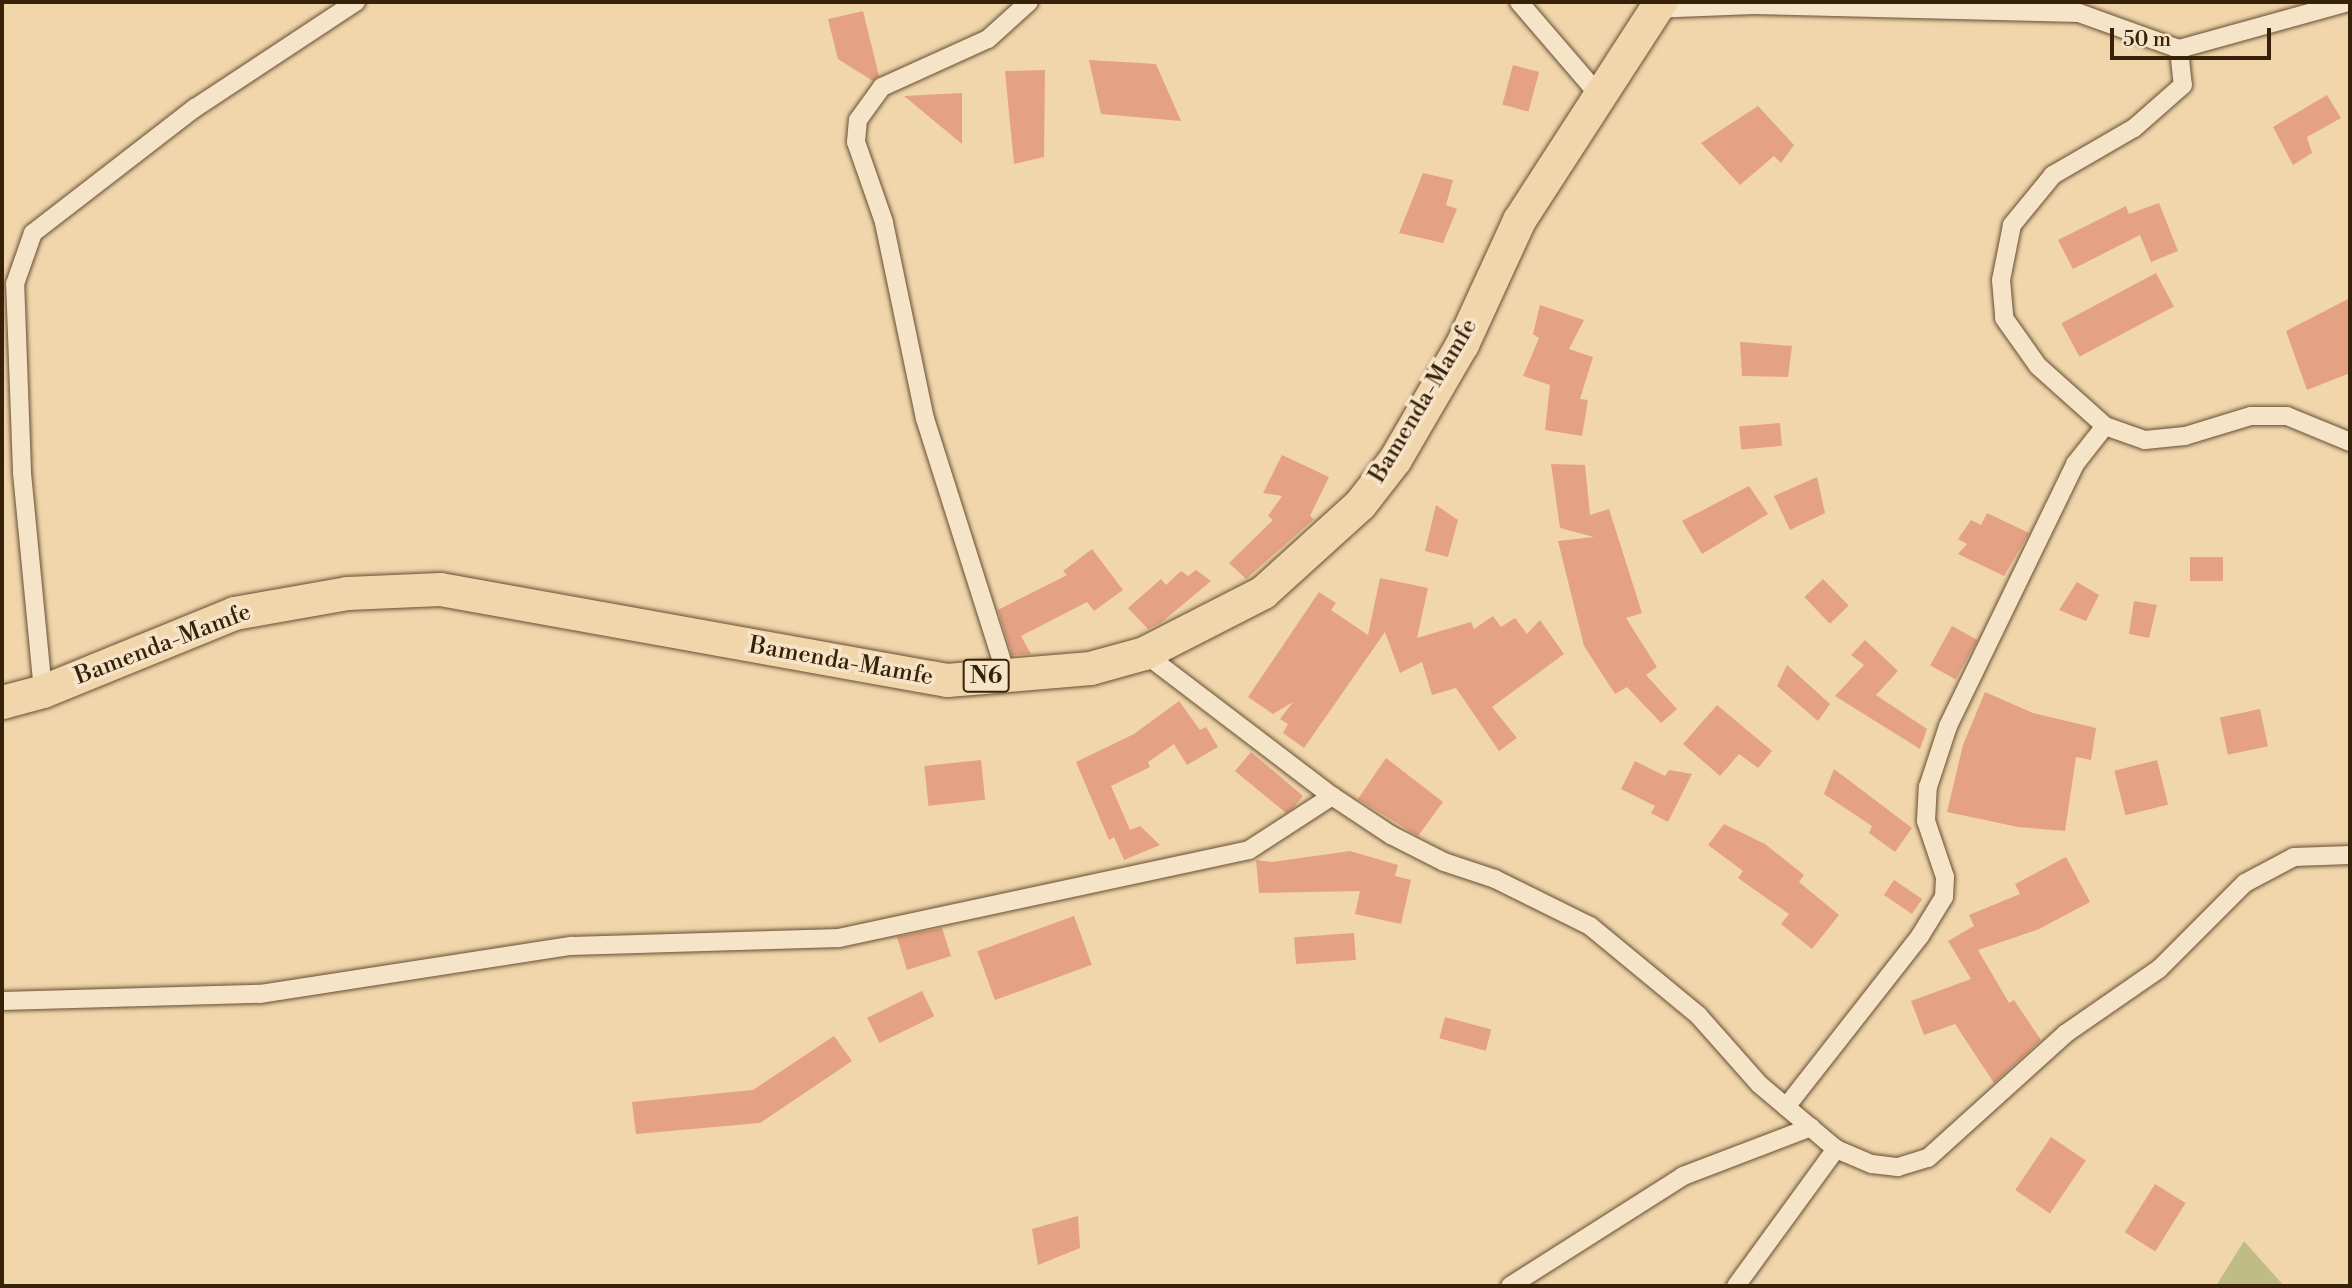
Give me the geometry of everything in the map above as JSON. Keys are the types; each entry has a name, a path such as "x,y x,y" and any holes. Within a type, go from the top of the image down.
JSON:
{"highway":[{"name":"Bamenda-Mamfe","path":"2,702 43,691 234,613 347,593 440,589 897,675 947,680 1090,668 1144,653 1263,592 1360,504 1395,459 1462,345 1519,220 1655,6"}],"street":[{"path":"43,691 22,471 15,284 33,233 195,108 356,2"},
{"path":"1006,674 925,419 884,222 856,142 858,120 882,87 988,39 1029,2"},
{"path":"1519,2 1599,94"},
{"path":"1655,6 1756,4 2079,13 2179,49 2347,2"},
{"path":"2179,49 2183,85 2134,128 2053,175 2012,225 2003,269 2004,318 2038,366 2105,426 2146,440 2185,436 2252,416 2287,416 2350,442"},
{"path":"1786,1107 1920,936 1944,897 1945,877 1926,821 1928,787 1948,726 2075,464 2105,426"},
{"path":"1144,653 1332,796 1444,862 1495,879 1590,926 1698,1015 1749,1074 1786,1107 1836,1149 1872,1164 1898,1167 1928,1158 2065,1034 2159,969 2245,883 2294,857 2350,855"},
{"path":"2,1001 260,994 571,946 839,938 1249,850 1332,796"},
{"path":"1510,1286 1683,1176 1811,1127"},
{"path":"1736,1286 1836,1149"}],"shaded area":[{"path":"2244,1241 2284,1286 2216,1286"}],"building":[{"path":"863,11 879,76 873,81 838,59 828,19"},
{"path":"1089,60 1156,64 1181,121 1101,114"},
{"path":"1513,65 1539,72 1528,112 1502,105"},
{"path":"1045,70 1044,157 1014,164 1005,71"},
{"path":"962,93 962,144 904,96"},
{"path":"2327,95 2341,118 2307,137 2312,153 2293,165 2273,127"},
{"path":"1758,106 1794,145 1781,163 1774,156 1740,185 1701,143"},
{"path":"1423,173 1453,180 1446,205 1457,209 1443,243 1399,233"},
{"path":"2159,203 2178,251 2151,262 2140,235 2073,269 2058,240 2126,206 2129,214"},
{"path":"2156,273 2174,307 2079,357 2062,323"},
{"path":"2350,298 2350,373 2307,390 2286,331"},
{"path":"1540,305 1584,320 1569,349 1593,357 1580,399 1588,400 1582,436 1545,430 1550,385 1523,376 1539,338 1533,334"},
{"path":"1740,342 1792,346 1788,377 1742,376"},
{"path":"1780,423 1782,446 1741,449 1739,427"},
{"path":"1282,455 1329,477 1310,516 1314,519 1246,579 1229,563 1273,520 1268,516 1282,496 1263,493"},
{"path":"1551,464 1585,465 1590,515 1609,509 1642,613 1626,618 1657,667 1646,675 1677,709 1661,723 1627,687 1615,694 1584,646 1558,541 1594,537 1560,528"},
{"path":"1817,477 1825,513 1790,530 1774,496"},
{"path":"1749,486 1768,514 1702,554 1682,521"},
{"path":"1436,505 1458,520 1448,557 1425,551"},
{"path":"1987,513 2029,533 2004,576 1958,554 1967,544 1958,539 1971,520 1981,525"},
{"path":"1092,549 1123,590 1094,611 1087,602 1021,636 1031,654 1012,655 998,610 1067,575 1063,571"},
{"path":"2190,557 2223,557 2223,581 2190,581"},
{"path":"1196,570 1211,581 1162,622 1148,629 1128,608 1161,579 1166,585 1181,571 1188,576"},
{"path":"1380,578 1428,588 1417,638 1471,622 1474,629 1493,616 1501,627 1515,618 1527,634 1540,620 1564,654 1492,707 1517,738 1499,751 1456,688 1432,695 1422,662 1400,673 1385,632 1304,748 1283,733 1288,724 1280,719 1293,702 1273,714 1248,697 1319,592 1336,603 1331,610 1368,635"},
{"path":"1823,579 1849,606 1830,624 1804,597"},
{"path":"2077,582 2099,595 2086,621 2059,610"},
{"path":"2134,601 2157,605 2149,638 2129,634"},
{"path":"1952,626 1977,640 1956,679 1930,665"},
{"path":"1865,640 1898,671 1876,695 1927,729 1920,749 1835,696 1864,665 1851,655"},
{"path":"1787,665 1830,704 1818,721 1777,686"},
{"path":"1985,692 2033,713 2096,728 2091,760 2076,757 2065,831 2018,827 1947,812 1963,745"},
{"path":"1179,701 1200,730 1206,727 1218,747 1187,765 1174,744 1148,762 1150,767 1111,786 1130,830 1140,826 1160,845 1124,860 1114,837 1109,840 1076,762 1134,734"},
{"path":"1717,705 1772,751 1758,768 1739,754 1720,776 1683,744"},
{"path":"2260,709 2268,746 2228,755 2220,718"},
{"path":"1251,752 1303,796 1286,813 1235,771"},
{"path":"1386,758 1443,802 1418,836 1358,799"},
{"path":"981,760 985,800 928,806 924,766"},
{"path":"2157,760 2168,805 2125,815 2114,771"},
{"path":"1635,761 1665,776 1669,770 1692,774 1668,822 1651,813 1655,806 1621,789"},
{"path":"1834,769 1912,828 1895,852 1869,833 1872,826 1824,794"},
{"path":"1724,824 1765,844 1804,875 1799,882 1839,915 1812,949 1781,924 1789,914 1738,878 1743,871 1708,845"},
{"path":"1350,851 1398,865 1395,876 1411,880 1401,924 1355,914 1360,891 1259,893 1256,860 1272,862"},
{"path":"2066,857 2090,902 2039,929 1978,950 2009,1003 2014,1000 2041,1040 1994,1083 1955,1024 1924,1035 1911,1001 1971,979 1948,941 1974,926 1969,915 2020,894 2015,884"},
{"path":"1894,880 1922,899 1912,914 1884,895"},
{"path":"1074,916 1092,965 995,1000 977,951"},
{"path":"942,928 951,956 907,970 897,937"},
{"path":"1354,933 1356,960 1296,964 1294,937"},
{"path":"922,991 934,1016 879,1043 867,1018"},
{"path":"1445,1017 1491,1029 1486,1051 1439,1038"},
{"path":"834,1036 852,1061 760,1123 636,1134 632,1102 753,1090"},
{"path":"2051,1137 2086,1160 2050,1214 2015,1190"},
{"path":"2155,1184 2186,1203 2155,1251 2125,1232"},
{"path":"1078,1216 1080,1248 1038,1265 1032,1229"}]}
